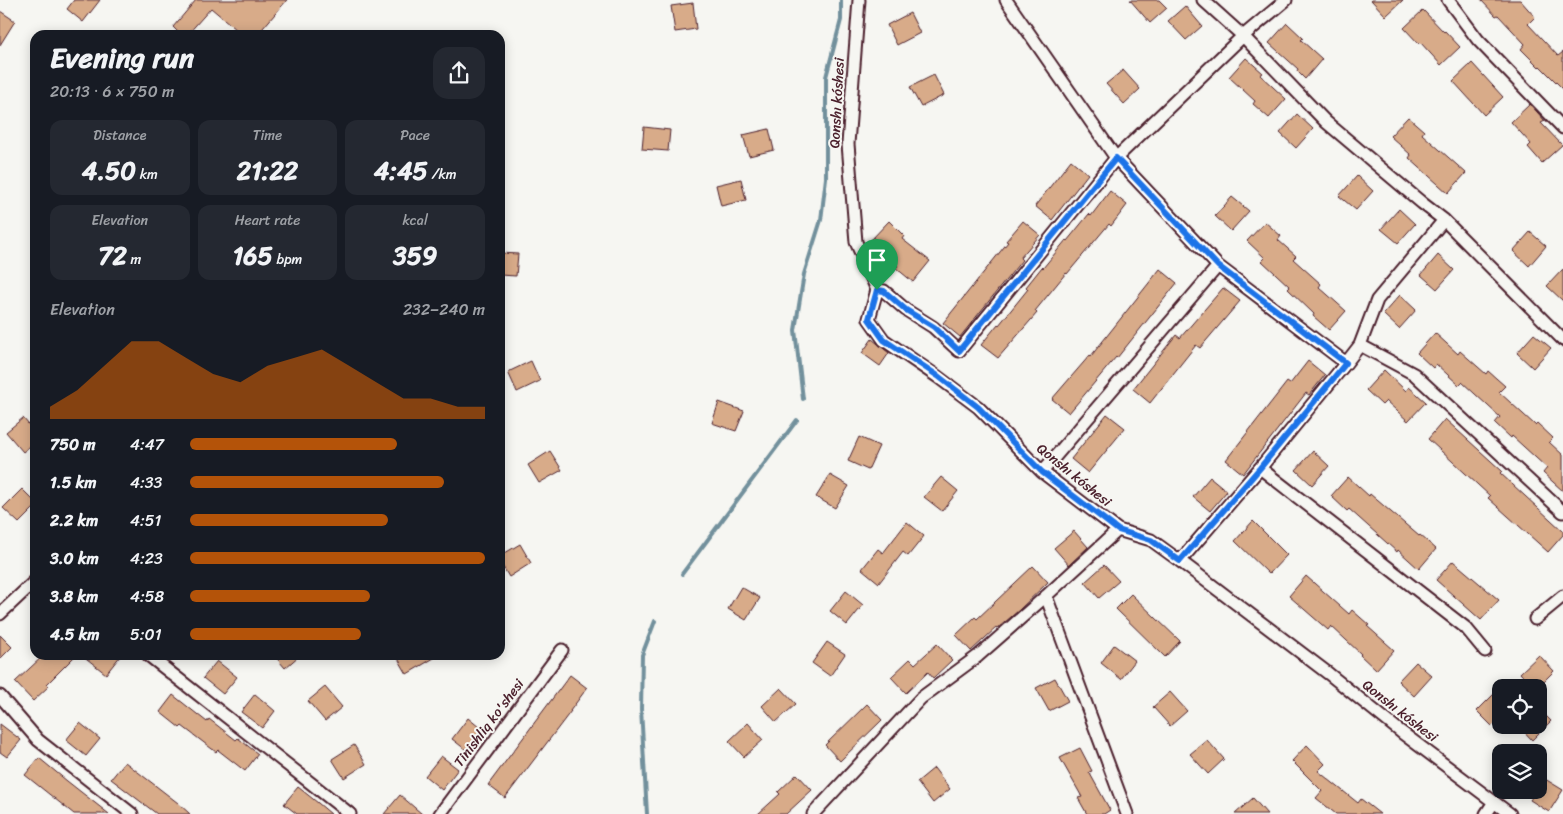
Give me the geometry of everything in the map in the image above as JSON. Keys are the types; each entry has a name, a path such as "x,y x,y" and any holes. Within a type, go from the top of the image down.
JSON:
{"street":[{"name":"Qonshı kóshesi","path":"859,0 848,144 856,242 877,290 869,319 884,340 938,376 978,407 1042,472 1118,530 1151,540 1180,561 1510,814"},
{"path":"1006,0 1116,158 1218,266 1346,363"},
{"path":"1203,0 1243,36 1326,122 1444,220 1563,340"},
{"path":"877,290 884,291 906,310 934,327 959,351 1116,158 1243,36 1286,0"},
{"path":"1448,0 1478,40 1563,128"},
{"path":"1180,561 1260,468 1346,363 1360,344 1377,300 1444,220"},
{"path":"1042,472 1218,266"},
{"path":"1360,344 1414,374 1563,512"},
{"path":"1260,468 1466,628 1485,651"},
{"path":"813,814 921,698 978,656 1118,530"},
{"path":"0,614 30,586"},
{"path":"1046,596 1126,814"},
{"path":"1535,619 1563,596"},
{"name":"Tinishliq ko'shesi","path":"440,814 562,650"},
{"path":"154,660 350,814"},
{"path":"0,696 38,740 132,814"},
{"path":"1486,814 1494,802"}],"building":[{"path":"74,0 100,0 83,22 67,9"},
{"path":"196,0 287,0 261,30 237,30 211,8 191,30 176,30 173,27"},
{"path":"1130,0 1159,0 1167,8 1150,23"},
{"path":"1371,0 1403,0 1386,16"},
{"path":"1481,0 1520,0 1535,17 1528,24 1558,56 1563,52 1563,89 1521,49 1525,44"},
{"path":"693,3 696,29 675,32 671,6"},
{"path":"1185,6 1202,26 1186,40 1168,21"},
{"path":"1423,10 1460,47 1441,65 1404,28"},
{"path":"0,11 15,21 0,45"},
{"path":"910,13 920,33 897,45 887,25"},
{"path":"1287,23 1303,38 1301,40 1322,59 1305,79 1297,71 1298,69 1269,43"},
{"path":"1246,58 1263,73 1260,75 1286,99 1269,118 1253,104 1255,101 1229,77"},
{"path":"1472,63 1503,97 1484,115 1453,81"},
{"path":"1123,70 1140,89 1124,104 1106,84"},
{"path":"934,75 944,95 921,107 910,87"},
{"path":"1530,104 1545,121 1541,123 1562,145 1542,163 1528,147 1531,144 1511,122"},
{"path":"1297,114 1313,129 1296,148 1280,133"},
{"path":"1408,117 1424,131 1422,134 1466,173 1448,193 1409,158 1411,155 1390,136"},
{"path":"644,127 670,130 668,151 642,149"},
{"path":"769,129 774,150 749,156 743,135"},
{"path":"1071,160 1088,174 1052,220 1035,206"},
{"path":"1357,176 1373,191 1356,210 1339,196"},
{"path":"741,179 746,200 721,206 716,185"},
{"path":"1110,191 1127,205 1111,226 1109,224 1066,273 1035,311 1037,313 998,358 981,345 1028,289 1026,287 1042,267 1089,214 1091,216"},
{"path":"1232,197 1249,211 1231,231 1215,216"},
{"path":"1399,209 1415,224 1398,243 1381,229"},
{"path":"889,221 904,236 902,239 930,261 913,282 896,268 898,266 871,240"},
{"path":"1023,221 1040,235 1020,258 1022,260 960,337 943,323"},
{"path":"1265,222 1281,236 1278,240 1296,256 1293,259 1321,284 1319,287 1346,311 1329,330 1288,289 1290,287 1262,261 1265,258 1247,241"},
{"path":"1530,232 1546,246 1529,266 1513,251"},
{"path":"505,253 518,254 516,276 505,275"},
{"path":"1438,255 1454,270 1437,289 1421,275"},
{"path":"1160,269 1177,283 1117,358 1069,413 1052,399 1091,356"},
{"path":"1563,269 1563,301 1547,286"},
{"path":"1223,288 1240,301 1200,348 1196,345 1150,403 1133,389 1176,335 1180,338"},
{"path":"1400,295 1416,310 1399,329 1383,314"},
{"path":"1435,333 1458,354 1460,351 1486,374 1488,371 1505,386 1499,392 1535,425 1537,423 1553,438 1549,442 1563,455 1563,491 1543,473 1547,468 1495,423 1500,417 1462,382 1459,385 1436,364 1433,368 1417,353"},
{"path":"1534,334 1551,348 1533,368 1517,353"},
{"path":"872,339 889,353 880,366 862,353"},
{"path":"531,361 540,381 517,392 508,372"},
{"path":"1308,361 1325,375 1309,395 1306,393 1243,474 1226,460 1287,382 1290,384"},
{"path":"1384,370 1406,391 1409,387 1426,402 1408,421 1386,401 1382,405 1366,390"},
{"path":"719,402 744,411 736,431 712,423"},
{"path":"1107,414 1125,428 1088,473 1071,459"},
{"path":"23,418 30,426 30,446 23,452 6,432"},
{"path":"1445,419 1502,471 1500,473 1563,531 1563,535 1548,552 1488,498 1490,496 1428,439"},
{"path":"859,437 879,446 868,470 848,461"},
{"path":"550,451 562,470 539,483 528,465"},
{"path":"1313,451 1329,466 1312,485 1296,470"},
{"path":"830,475 849,486 835,508 816,497"},
{"path":"941,477 958,491 942,511 924,497"},
{"path":"1210,477 1227,491 1210,511 1193,497"},
{"path":"1348,477 1436,549 1419,569 1331,496"},
{"path":"22,489 30,497 30,512 19,523 3,508"},
{"path":"1253,521 1287,555 1269,574 1235,541"},
{"path":"907,522 924,536 908,556 903,552 879,583 862,569 878,549 883,553"},
{"path":"1074,531 1088,547 1069,565 1054,548"},
{"path":"520,544 531,563 509,577 505,570 505,553"},
{"path":"1453,561 1499,600 1481,620 1436,580"},
{"path":"1104,565 1119,581 1099,598 1085,582"},
{"path":"1033,566 1048,582 1018,611 971,651 956,635 975,617 977,619"},
{"path":"1306,576 1349,614 1352,610 1394,650 1376,670 1331,626 1328,630 1289,596"},
{"path":"741,587 760,598 746,620 728,609"},
{"path":"846,591 863,605 847,625 830,611"},
{"path":"1131,594 1180,641 1165,657 1116,609"},
{"path":"0,635 12,647 0,659"},
{"path":"827,642 845,654 830,676 812,663"},
{"path":"937,644 952,660 933,678 928,672 906,693 891,677 910,659 915,664"},
{"path":"1114,645 1135,661 1121,679 1101,663"},
{"path":"1539,655 1554,671 1546,679 1526,679 1520,673"},
{"path":"39,660 71,660 47,684 49,686 33,701 15,682"},
{"path":"88,660 117,660 106,674"},
{"path":"278,660 294,660 285,668"},
{"path":"399,660 431,660 407,674"},
{"path":"217,661 237,677 223,694 203,678"},
{"path":"1416,662 1432,676 1414,696 1398,681"},
{"path":"570,675 587,688 505,798 488,785"},
{"path":"1055,678 1068,701 1049,711 1036,688"},
{"path":"325,687 342,707 325,721 308,701"},
{"path":"781,688 796,704 776,722 762,706"},
{"path":"1170,692 1187,711 1170,726 1153,707"},
{"path":"255,694 275,711 262,728 241,712"},
{"path":"173,695 207,722 209,719 258,754 245,771 218,750 216,752 160,712"},
{"path":"1492,696 1492,726 1477,711"},
{"path":"867,704 882,720 840,761 825,745"},
{"path":"1547,717 1551,721 1547,725"},
{"path":"468,718 485,732 470,753 452,739"},
{"path":"80,723 100,739 86,756 66,740"},
{"path":"748,723 763,740 744,757 729,741"},
{"path":"0,724 21,740 7,757 0,752"},
{"path":"1526,734 1538,734 1532,740"},
{"path":"1207,740 1224,759 1208,774 1190,754"},
{"path":"354,745 366,764 344,778 332,759"},
{"path":"1307,745 1325,764 1318,771 1358,803 1361,799 1380,814 1336,814 1316,798 1322,791 1292,761"},
{"path":"1080,748 1092,771 1089,772 1110,810 1104,814 1087,814 1078,798 1082,797 1060,758"},
{"path":"441,756 458,769 442,790 425,776"},
{"path":"39,758 109,814 74,814 25,775"},
{"path":"125,762 190,814 157,814 111,779"},
{"path":"934,768 950,789 933,803 917,782"},
{"path":"797,774 812,790 786,814 758,814 780,794 778,792"},
{"path":"1547,780 1563,790 1549,812 1530,800 1547,799"},
{"path":"298,787 331,814 297,814 284,804"},
{"path":"400,795 422,814 384,814"},
{"path":"1253,798 1267,814 1235,814"}],"waterway":[{"path":"803,399 795,330 804,274 821,220 826,178 826,77 841,20 841,0"},
{"path":"682,574 797,420"},
{"path":"647,814 641,709 642,655 655,621"}],"route":[{"path":"1116,158 1218,266 1346,363 1260,468 1180,561 1151,540 1118,530 1042,472 978,407 938,376 884,340 869,319 877,290 884,291 906,310 934,327 959,351 1116,158"}]}
